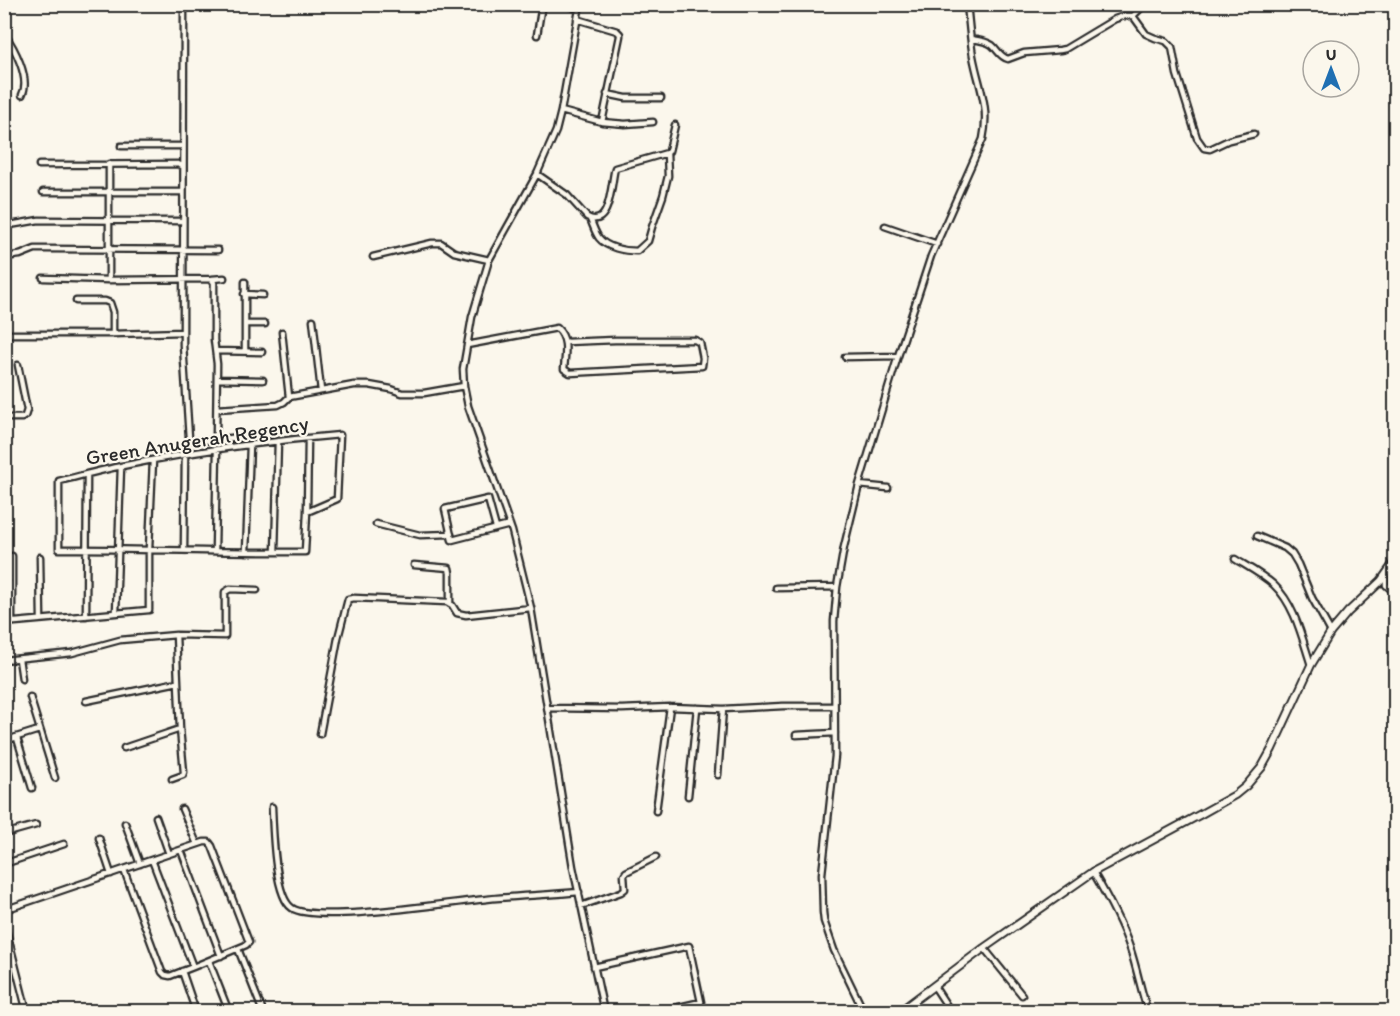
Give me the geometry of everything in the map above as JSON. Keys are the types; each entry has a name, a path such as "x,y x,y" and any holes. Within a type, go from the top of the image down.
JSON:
{"street":[{"path":"184,4 183,332 189,438 191,442 271,434"},
{"path":"537,35 542,4"},
{"path":"566,4 579,7 556,131 537,174 489,260 472,317 463,369 470,412 510,525 531,608 573,867 604,1011"},
{"path":"864,1011 834,950 823,912 822,874 829,820 835,733 834,621 837,587 859,485 898,356 931,256 980,148 986,127 986,113 973,56 967,4"},
{"path":"971,39 992,45 1001,56 1008,59 1024,53 1065,49 1115,19 1133,16 1145,4"},
{"path":"1133,16 1146,34 1166,41 1172,47 1177,74 1200,145 1210,149 1229,140 1254,134"},
{"path":"577,19 620,33 602,122"},
{"path":"4,33 13,47 24,75 25,86 22,94"},
{"path":"607,94 626,98 662,98"},
{"path":"561,111 602,122 625,124 653,122"},
{"path":"537,174 567,195 590,219 599,238 615,248 637,251 648,241 663,196 668,176 667,153 675,125"},
{"path":"121,146 183,146"},
{"path":"590,219 597,219 604,215 615,168 667,153"},
{"path":"109,164 109,280"},
{"path":"39,165 178,164 182,166"},
{"path":"44,192 183,192"},
{"path":"4,226 39,220 183,221"},
{"path":"885,226 937,244"},
{"path":"373,257 432,243 441,243 454,252 489,260"},
{"path":"4,257 26,254 35,249 218,250"},
{"path":"43,278 109,280 224,278"},
{"path":"212,279 217,379 216,438"},
{"path":"245,282 245,351"},
{"path":"244,294 263,294"},
{"path":"76,301 110,303 113,312 113,334"},
{"path":"313,320 321,391"},
{"path":"245,324 265,324"},
{"path":"467,345 557,328 562,332 566,342 564,369 570,373 702,366 700,343 695,340 566,342"},
{"path":"4,334 183,332"},
{"path":"282,332 289,397"},
{"path":"216,351 262,352"},
{"path":"845,357 898,356"},
{"path":"4,418 22,418 27,411 18,365"},
{"path":"217,379 263,380"},
{"path":"217,409 278,405 289,397 354,385 369,385 402,393 424,393 464,386"},
{"name":"Green Anugerah Regency","path":"86,549 59,549 59,481 153,460 278,441 340,435 338,499 307,512"},
{"path":"86,549 305,552 308,438"},
{"path":"275,552 278,441"},
{"path":"246,552 250,445"},
{"path":"215,551 217,450"},
{"path":"184,550 185,455"},
{"path":"4,623 149,610 153,460"},
{"path":"116,613 121,466"},
{"path":"86,616 87,474"},
{"path":"859,485 888,488"},
{"path":"496,528 488,499 445,509 452,540 510,525"},
{"path":"376,524 420,535 451,534"},
{"path":"1257,536 1285,548 1292,554 1331,632"},
{"path":"12,556 12,622"},
{"path":"40,557 41,620"},
{"path":"1235,559 1273,585 1282,595 1291,608 1311,665"},
{"path":"898,1011 1093,872 1201,814 1246,786 1262,767 1272,749 1311,665 1331,632 1386,574 1395,560"},
{"path":"414,565 449,568 450,604"},
{"path":"1386,574 1386,585 1395,594"},
{"path":"776,588 837,587"},
{"path":"4,660 72,653 120,640 176,635 225,636 225,592 230,589 257,590"},
{"path":"320,734 338,638 348,599 447,602 457,613 466,615 531,608"},
{"path":"172,779 183,775 184,772 176,635"},
{"path":"20,658 22,679"},
{"path":"86,701 178,682"},
{"path":"30,697 55,778"},
{"path":"548,708 723,709 834,706"},
{"path":"656,811 670,707"},
{"path":"688,796 697,708"},
{"path":"718,775 723,709"},
{"path":"124,748 180,729"},
{"path":"4,741 39,730"},
{"path":"796,735 835,733"},
{"path":"17,738 32,788"},
{"path":"272,807 276,862 285,900 293,909 307,913 385,910 579,892"},
{"path":"182,808 197,844"},
{"path":"156,817 169,854"},
{"path":"125,823 140,864"},
{"path":"4,834 36,825"},
{"path":"99,838 111,874"},
{"path":"4,910 197,844 209,842 249,942 209,961 170,976 165,975 124,870"},
{"path":"4,864 64,844"},
{"path":"181,850 221,956"},
{"path":"581,906 621,892 625,888 624,875 626,872 656,856"},
{"path":"152,860 193,967"},
{"path":"1093,872 1115,911 1130,948 1148,1011"},
{"path":"4,921 27,1011"},
{"path":"594,967 689,946 701,1002 657,1011"},
{"path":"984,948 1022,994"},
{"path":"238,949 263,1011"},
{"path":"209,961 229,1011"},
{"path":"182,971 196,1011"},
{"path":"934,986 951,1011"}]}
